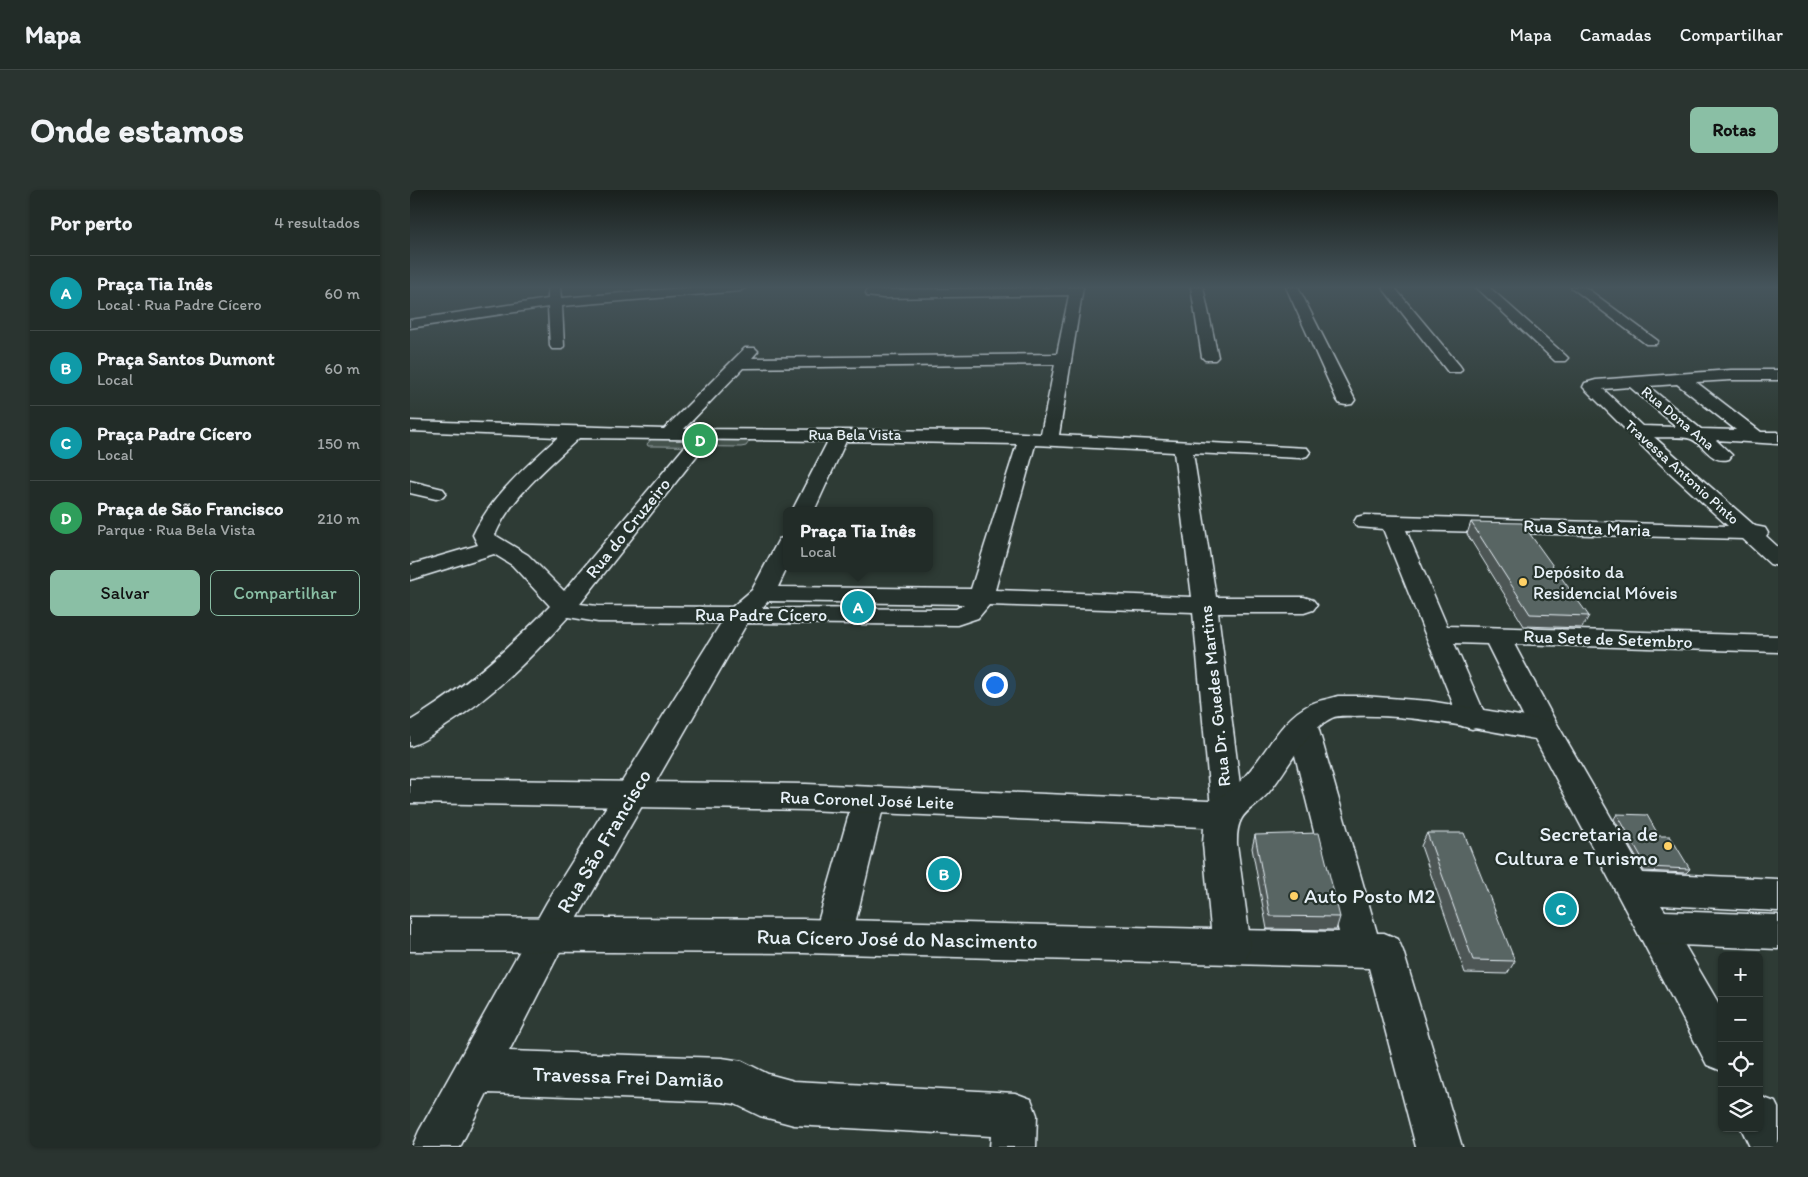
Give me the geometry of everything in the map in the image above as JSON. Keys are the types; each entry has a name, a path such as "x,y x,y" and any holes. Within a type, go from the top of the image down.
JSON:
{"street":[{"path":"557,332 557,346"},
{"path":"981,597 1039,439 1064,359 1069,332"},
{"path":"1205,332 1210,357"},
{"path":"1313,332 1346,400"},
{"path":"1424,332 1454,369"},
{"path":"1531,332 1560,358"},
{"path":"1638,332 1651,341"},
{"path":"669,434 744,357 1064,359"},
{"path":"1633,382 1731,375 1778,375"},
{"path":"1681,379 1756,437"},
{"name":"Travessa Antonio Pinto","path":"1633,382 1591,387 1661,454 1778,559"},
{"name":"Rua Dona Ana","path":"1633,382 1722,455 1661,454"},
{"name":"Rua Bela Vista","path":"410,426 650,434 1039,439 1300,452"},
{"path":"1637,431 1778,438"},
{"path":"564,606 520,560 486,540 484,535 490,522 547,457 574,432"},
{"path":"650,434 640,447 747,449 752,447 760,435"},
{"path":"805,507 840,435"},
{"name":"Rua Dr. Guedes Martins","path":"1183,446 1205,605 1227,808 1220,830 1220,844 1232,947"},
{"name":"Rua do Cruzeiro","path":"410,736 449,711 490,680 515,658 564,606 693,449"},
{"path":"410,487 436,493"},
{"name":"Rua Santa Maria","path":"1365,522 1778,534"},
{"path":"1392,523 1472,719"},
{"path":"410,573 497,546"},
{"name":"Rua São Francisco","path":"435,1147 548,935 739,616 762,594 783,552"},
{"name":"Rua Padre Cícero","path":"762,594 981,597 1205,605 1304,605"},
{"name":"Rua Padre Cícero","path":"564,606 572,610 598,614 957,617 975,609 981,597"},
{"name":"Rua Sete de Setembro","path":"1438,634 1778,644"},
{"path":"1496,636 1718,1043"},
{"path":"1227,808 1252,791 1302,727 1321,710 1332,707 1351,705 1400,708 1546,730"},
{"path":"1302,727 1373,951 1439,1147"},
{"name":"Rua Coronel José Leite","path":"410,780 505,793"},
{"name":"Rua Coronel José Leite","path":"410,791 696,794 1192,814 1209,814 1227,808"},
{"path":"833,936 869,800"},
{"path":"1632,888 1778,895"},
{"path":"1654,927 1778,932"},
{"name":"Rua Cícero José do Nascimento","path":"410,934 833,936 1373,951"},
{"name":"Travessa Frei Damião","path":"476,1072 722,1080 742,1083 760,1094 794,1103 1014,1131"},
{"path":"1763,1125 1775,1147"}],"shaded area":[{"path":"753,436 746,446 741,447 648,446 647,444 653,437"}],"building":[{"name":"Depósito da Residencial Móveis","path":"1471,522 1522,523 1589,616 1530,614"},
{"path":"1617,814 1647,815 1659,836 1670,836 1690,869 1647,867"},
{"name":"Auto Posto M2","path":"1319,833 1340,917 1270,916 1255,835"},
{"path":"1427,833 1464,833 1515,961 1473,960"}],"place":[{"name":"Praça de São Francisco","path":"700,440"},
{"name":"Depósito da Residencial Móveis","path":"1523,582"},
{"name":"Praça Tia Inês","path":"858,607"},
{"name":"Secretaria de Cultura e Turismo","path":"1668,846"},
{"name":"Praça Santos Dumont","path":"944,874"},
{"name":"Auto Posto M2","path":"1294,896"},
{"name":"Praça Padre Cícero","path":"1561,909"}]}
